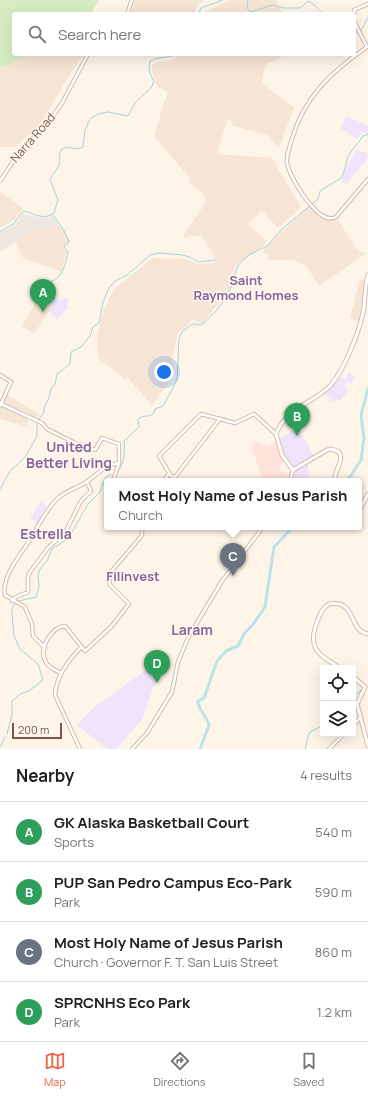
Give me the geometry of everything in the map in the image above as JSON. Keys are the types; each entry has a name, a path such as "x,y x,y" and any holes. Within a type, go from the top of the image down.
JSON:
{"main road":[{"path":"335,478 341,459 341,455 336,450 327,450 293,470 282,455 276,434 292,413 328,387 339,372 359,330 368,275"},
{"path":"362,505 368,494"},
{"path":"336,665 320,653 313,642 313,634 323,609 329,604 342,604 348,609 358,628 368,634"},
{"path":"356,678 364,684 366,688 357,703 368,746"}],"street":[{"path":"128,12 132,0"},
{"path":"354,12 354,10 368,4"},
{"path":"356,25 367,47 356,54"},
{"name":"Narra Road","path":"0,181 20,151 49,122 62,103 87,56"},
{"path":"354,56 345,62 304,107 297,123 287,161 291,173 309,203 326,218 336,217 368,179"},
{"path":"0,375 11,382 0,405 37,420 47,429 80,445 95,450 102,438 119,444 119,463 115,478"},
{"path":"219,420 174,478 159,456 201,414 219,420 238,422 254,414 276,434"},
{"path":"45,648 33,638 32,624 27,610 5,595 4,587 21,551 31,539 56,500 67,492 87,482 108,466 119,463"},
{"path":"291,478 293,470"},
{"path":"166,478 170,474"},
{"path":"14,601 16,597 28,592 28,577 30,572 48,548 70,526 81,501 91,491 87,482"},
{"path":"61,674 47,664 44,657 45,648 53,631 64,626 68,628 84,651 111,627 130,604 110,585 109,576 112,569 142,535 142,530"},
{"path":"132,749 147,733 172,692 175,673 185,643 197,622 228,572 261,530"},
{"path":"80,749 56,698 56,687 61,674 81,647"},
{"path":"356,722 360,718"},
{"path":"329,749 341,737"}],"shaded area":[{"path":"135,0 205,0 198,5 194,12 131,12"},
{"path":"229,0 276,0 282,12 205,12"},
{"path":"24,56 83,56 42,121 16,147 0,147 0,66 5,67"},
{"path":"176,56 282,56 265,65 262,84 295,108 279,148 267,135 234,126 228,118 217,154 272,158 301,207 278,228 262,211 248,224 267,241 261,248 235,265 230,290 202,324 193,319 178,333 172,359 175,368 173,377 152,405 127,377 125,379 98,358 97,336 103,312 113,290 152,258 185,259 198,264 216,263 214,255 201,235 182,238 206,202 204,195 188,181 190,178 155,138 161,112 168,92 158,87 152,74 152,66 155,63 173,60"},
{"path":"346,116 365,124 368,127 368,134 362,132 357,139 340,128"},
{"path":"357,150 367,153 368,158 346,185 342,181 346,167"},
{"path":"0,192 23,208 15,219 0,228"},
{"path":"309,206 326,219 334,219 336,222 338,220 358,251 364,252 365,254 319,286 307,267 294,260 268,260 268,254 264,254 263,250"},
{"path":"22,214 42,218 53,216 58,225 25,234 0,252 0,234 17,222"},
{"path":"58,225 64,229 70,243 63,247 67,251 62,272 23,258 15,242 25,234"},
{"path":"360,280 365,281 360,322 350,318"},
{"path":"45,286 54,287 54,296 49,303 52,307 34,334 22,326"},
{"path":"54,296 59,301 66,297 69,302 66,304 69,307 57,319 49,311 52,307 49,303"},
{"path":"349,373 355,376 351,385 347,381 344,386 349,390 341,400 337,399 333,402 324,393 339,376 345,380"},
{"path":"6,394 39,414 36,419 30,416 26,426 0,419 0,406"},
{"path":"299,428 314,456 294,468 285,458 279,438"},
{"path":"255,441 268,446 276,441 284,461 279,469 288,474 291,469 289,478 262,478 252,448"},
{"path":"308,462 309,478 293,478 297,469"},
{"path":"41,502 47,506 41,514 43,517 38,524 30,518"},
{"path":"153,665 159,671 142,720 116,749 107,749 77,725 93,708"}],"green space":[{"path":"0,0 99,0 91,12 12,12 12,56 24,56 5,67 0,66"}],"waterway":[{"path":"199,12 201,8 223,0"},
{"path":"248,0 247,8 251,12"},
{"path":"251,12 272,5 283,8 300,8 308,1 322,12"},
{"path":"356,33 361,31 368,17"},
{"path":"0,232 14,223 23,211 38,216 46,216 54,213 58,200 50,179 60,163 60,153 62,149 78,149 83,147 85,130 90,119 98,114 108,112 128,116 135,103 151,88 154,82 149,71 150,61 173,56"},
{"path":"116,473 123,462 124,441 139,427 138,419 153,414 155,409 163,406 177,380 179,339 182,332 192,324 202,325 216,311 228,296 238,265 249,255 267,246 282,229 318,199 320,191 341,178 348,156 363,136 368,134"},
{"path":"43,296 50,282 61,274 68,251 64,247 69,241 53,215"},
{"path":"0,489 10,471 25,457 37,436 37,422 44,412 51,389 55,384 57,374 70,364 71,352 81,347 90,336 93,327 99,323 103,302 109,288 115,281 127,275 150,255 160,253 182,255 190,257 198,262 215,260"},
{"path":"349,478 361,460 364,438 361,415 368,389"},
{"path":"105,478 111,474"},
{"path":"19,601 36,597 39,587 38,575 40,569 47,561 52,549 68,539 88,504 100,492 104,481"},
{"path":"200,749 209,725 199,708 198,701 204,698 217,661 226,651 238,646 244,634 265,607 274,547 290,530"},
{"path":"7,734 12,715 12,701 20,694 29,691 43,680 38,664 20,649 14,636 12,608 16,603"},
{"path":"356,695 362,689"},
{"path":"305,749 309,733 320,727"},
{"path":"0,747 5,737"}],"place":[{"name":"GK Alaska Basketball Court","path":"43,312"},
{"name":"PUP San Pedro Campus Eco-Park","path":"297,436"},
{"name":"Most Holy Name of Jesus Parish","path":"233,576"},
{"name":"SPRCNHS Eco Park","path":"157,683"}],"district":[{"name":"Saint Raymond Homes","path":"246,288"},
{"name":"United Better Living","path":"69,456"},
{"name":"Estrella","path":"46,534"},
{"name":"Filinvest","path":"133,576"},
{"name":"Laram","path":"192,630"}]}
